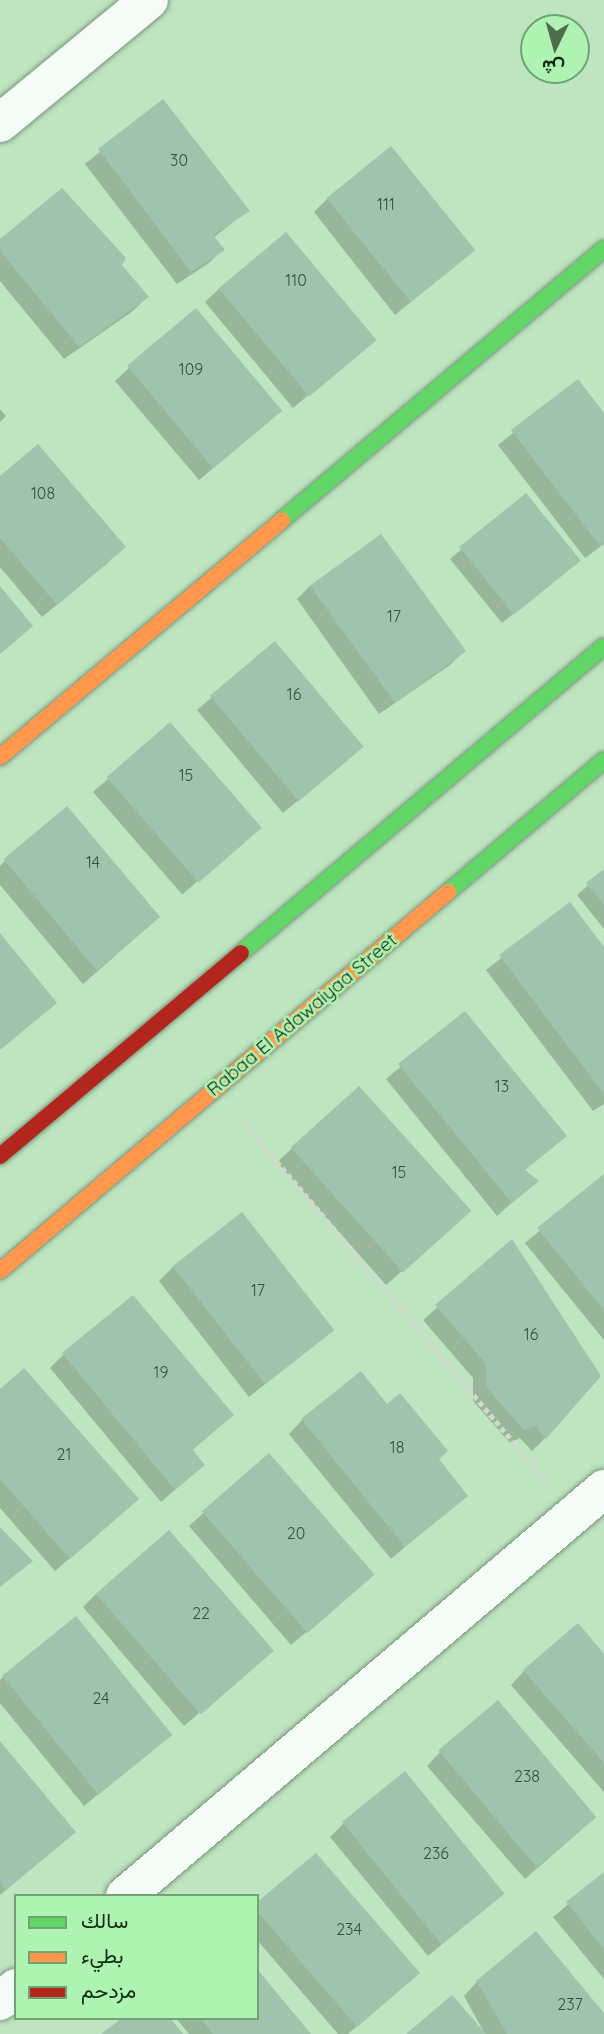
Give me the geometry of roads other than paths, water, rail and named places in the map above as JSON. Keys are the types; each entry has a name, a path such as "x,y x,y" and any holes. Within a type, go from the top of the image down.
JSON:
{"street":[{"path":"1,120 149,0"},
{"path":"0,757 604,249"},
{"path":"0,1156 604,646"},
{"name":"Rabaa El Adawaiyaa Street","path":"0,1271 604,760"},
{"path":"127,1894 604,1489"},
{"path":"0,2001 14,1990"}]}
